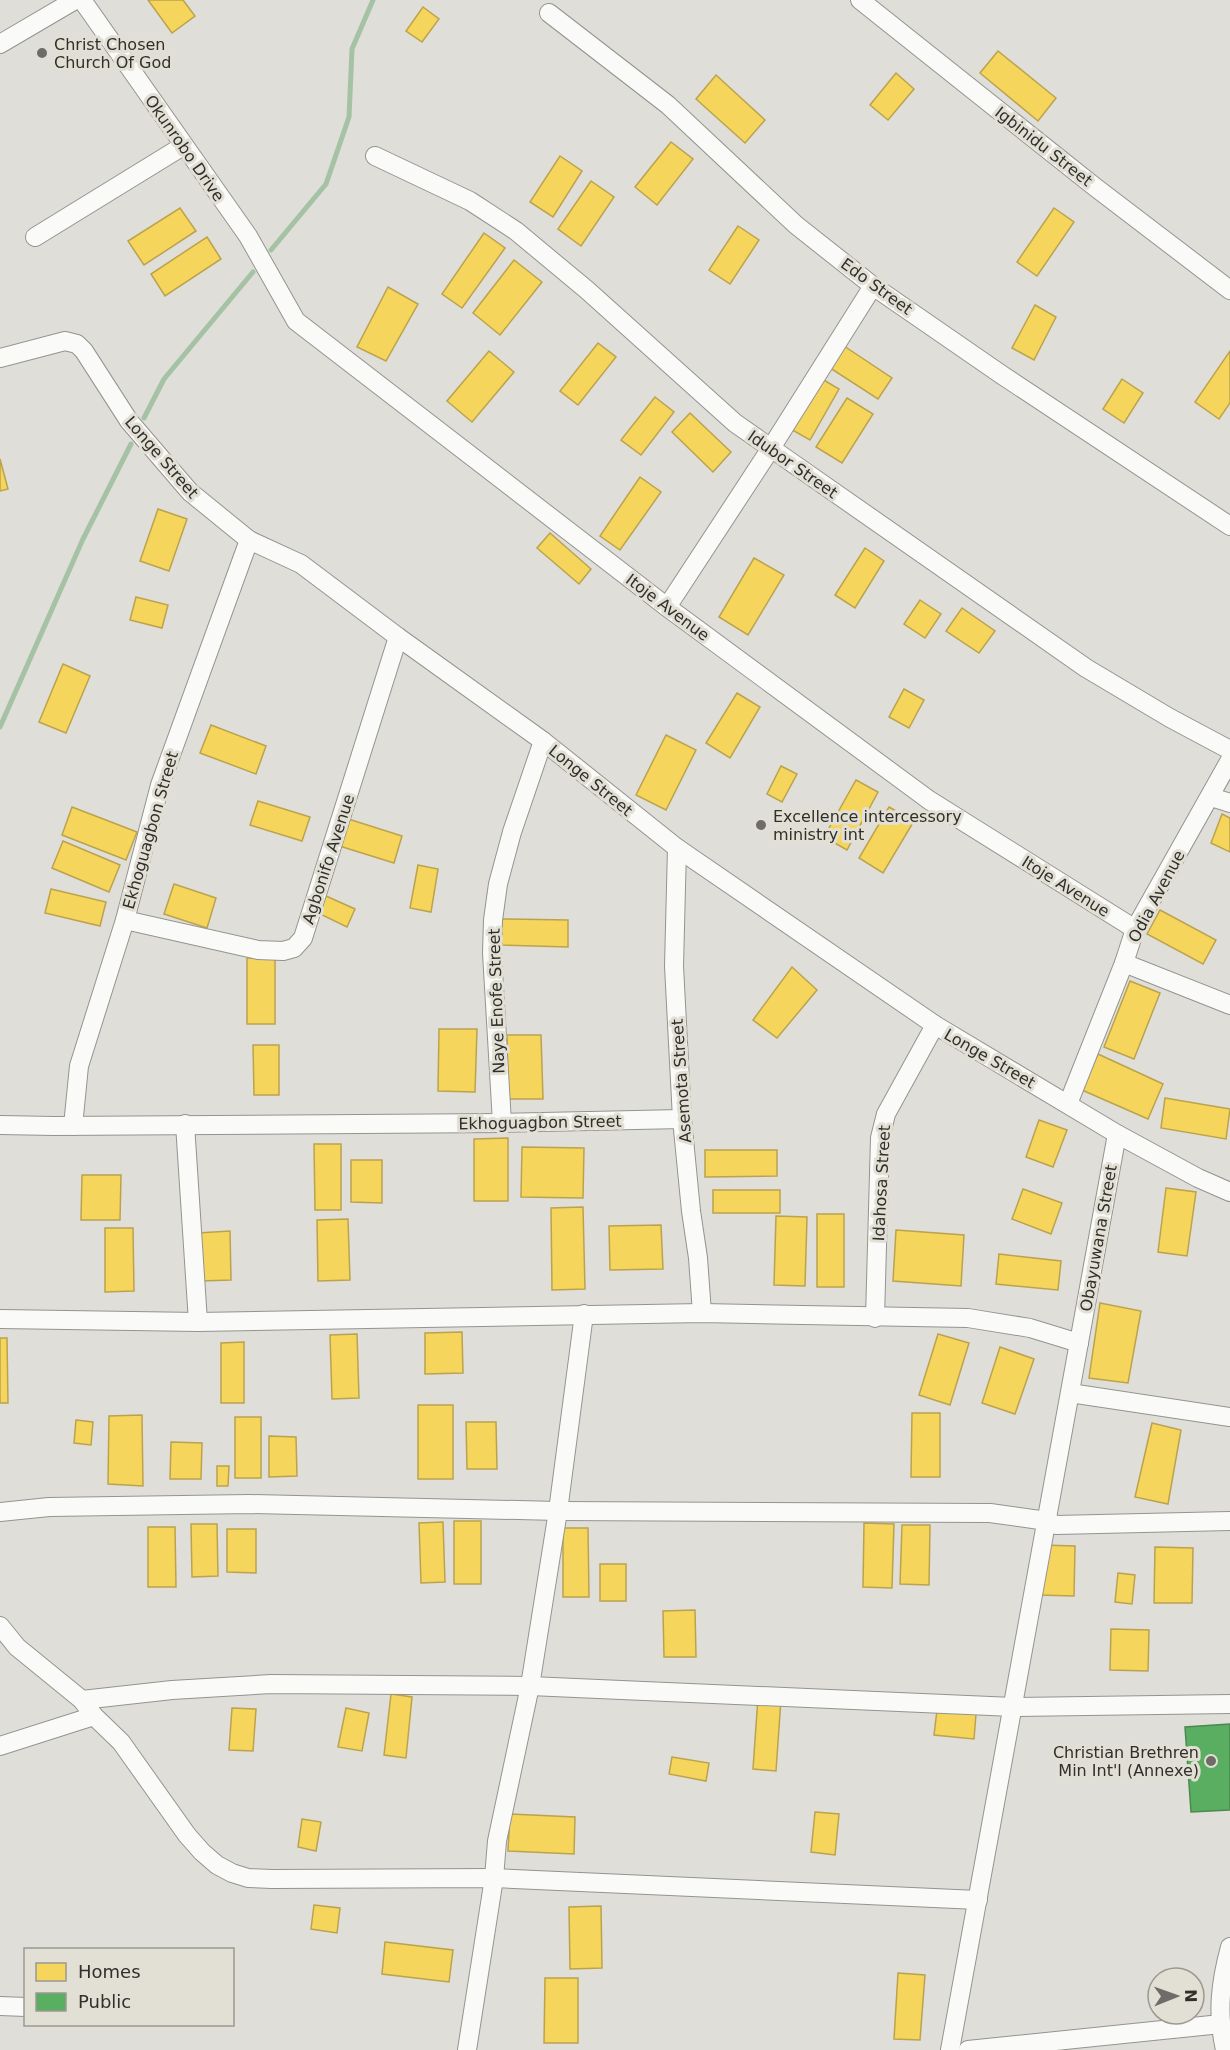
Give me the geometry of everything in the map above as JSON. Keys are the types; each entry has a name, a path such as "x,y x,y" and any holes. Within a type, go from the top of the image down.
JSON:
{"street":[{"path":"0,44 75,0"},
{"name":"Okunrobo Drive","path":"82,0 248,236"},
{"name":"Igbinidu Street","path":"860,0 1095,187 1230,290"},
{"name":"Edo Street","path":"549,13 668,105 796,225 873,286 1002,375 1230,526"},
{"path":"34,237 183,146"},
{"name":"Idubor Street","path":"375,156 470,201 516,231 587,290 735,423 1086,668 1170,718 1230,750"},
{"name":"Itoje Avenue","path":"248,236 296,321 667,607 929,800 1135,928"},
{"path":"667,607 873,286"},
{"name":"Longe Street","path":"0,358 65,341 77,344 84,351 129,421 190,492 249,540 301,564 543,741 677,848 935,1025 1117,1134 1198,1178 1230,1192"},
{"name":"Ekhoguagbon Street","path":"73,1126 79,1066 124,920 160,785 249,540"},
{"name":"Agbonifo Avenue","path":"124,920 258,950 283,951 294,948 303,938 398,637"},
{"name":"Naye Enofe Street","path":"501,1123 492,953 493,920 498,884 512,832 543,741"},
{"name":"Odia Avenue","path":"1068,1104 1124,963 1135,928 1230,760"},
{"path":"1211,797 1230,803"},
{"name":"Asemota Street","path":"677,848 674,966 682,1119 702,1312"},
{"path":"1124,963 1230,1005"},
{"name":"Idahosa Street","path":"875,1317 880,1138 886,1114 935,1025"},
{"name":"Ekhoguagbon Street","path":"0,1125 501,1123 682,1119"},
{"path":"185,1124 198,1322"},
{"name":"Obayuwana Street","path":"951,2050 1117,1134"},
{"path":"0,1319 198,1322 702,1312 968,1318 1030,1328 1079,1343"},
{"path":"467,2050 494,1878 497,1840 530,1686 558,1511 584,1314"},
{"path":"1070,1393 1230,1417"},
{"path":"0,1512 49,1507 238,1504 558,1511 990,1514 1047,1521 1056,1525 1230,1521"},
{"path":"0,1626 17,1647 82,1700 94,1716 121,1742 187,1835 202,1852 232,1873 248,1878 494,1878 978,1900"},
{"path":"82,1700 172,1690 271,1684 530,1686 1013,1707 1230,1704"},
{"path":"0,1746 94,1716"},
{"path":"1225,2050 1221,2024 1221,1980 1230,1947"},
{"path":"0,2006 24,2007"},
{"path":"968,2050 1221,2024"}],"building: Homes":[{"path":"148,0 183,0 195,16 172,33"},
{"path":"423,7 439,19 422,42 406,31"},
{"path":"998,51 1056,98 1038,121 980,73"},
{"path":"896,73 914,89 888,120 870,105"},
{"path":"716,75 765,120 745,143 696,99"},
{"path":"671,142 693,159 657,205 635,187"},
{"path":"560,156 582,171 553,217 530,202"},
{"path":"591,181 614,197 581,246 558,229"},
{"path":"180,208 196,231 144,265 128,241"},
{"path":"1054,208 1074,222 1037,276 1017,262"},
{"path":"738,226 759,240 730,284 709,270"},
{"path":"484,233 505,248 462,308 442,294"},
{"path":"207,237 221,259 165,296 151,274"},
{"path":"514,260 542,282 500,335 473,313"},
{"path":"388,287 418,304 386,361 357,347"},
{"path":"1035,305 1056,317 1034,360 1012,348"},
{"path":"598,343 616,357 578,405 560,391"},
{"path":"841,344 892,378 878,399 827,366"},
{"path":"489,351 514,372 472,422 447,401"},
{"path":"1230,351 1230,403 1219,419 1195,402"},
{"path":"817,376 839,389 810,440 787,427"},
{"path":"1122,379 1143,393 1124,423 1103,409"},
{"path":"655,397 674,412 641,455 621,440"},
{"path":"847,398 873,414 842,463 816,447"},
{"path":"690,413 731,452 713,472 672,432"},
{"path":"0,459 8,489 0,491"},
{"path":"640,477 661,492 620,550 600,536"},
{"path":"158,509 187,519 169,571 140,561"},
{"path":"550,533 591,569 579,584 537,548"},
{"path":"865,548 884,561 855,608 835,595"},
{"path":"754,558 784,575 748,635 719,617"},
{"path":"136,597 168,605 162,628 130,620"},
{"path":"920,600 941,614 925,638 904,624"},
{"path":"962,608 995,631 979,653 946,631"},
{"path":"63,664 90,676 66,733 39,722"},
{"path":"904,689 924,700 909,728 889,717"},
{"path":"737,693 760,707 730,758 706,743"},
{"path":"211,725 266,746 256,774 200,753"},
{"path":"666,735 696,750 666,810 636,795"},
{"path":"781,766 797,774 782,802 767,794"},
{"path":"856,780 878,792 847,850 824,837"},
{"path":"258,801 310,817 302,841 250,825"},
{"path":"72,807 137,832 126,860 62,835"},
{"path":"889,807 914,821 883,873 859,858"},
{"path":"1222,814 1230,818 1230,852 1211,843"},
{"path":"342,817 402,836 394,863 333,844"},
{"path":"63,841 120,865 109,892 52,868"},
{"path":"418,865 438,869 431,912 410,908"},
{"path":"174,884 216,898 207,928 164,914"},
{"path":"51,889 106,902 100,926 45,913"},
{"path":"326,896 355,909 347,927 318,913"},
{"path":"1160,910 1216,940 1203,964 1147,934"},
{"path":"502,919 568,920 568,947 501,945"},
{"path":"247,958 275,958 275,1024 247,1024"},
{"path":"792,967 817,990 777,1038 753,1020"},
{"path":"1130,981 1160,993 1134,1059 1104,1047"},
{"path":"439,1029 477,1029 475,1092 438,1091"},
{"path":"507,1035 541,1035 543,1099 508,1099"},
{"path":"253,1045 279,1045 279,1095 254,1095"},
{"path":"1098,1054 1163,1084 1148,1119 1082,1090"},
{"path":"1165,1098 1230,1109 1226,1139 1161,1128"},
{"path":"1039,1120 1067,1130 1053,1167 1026,1157"},
{"path":"508,1138 508,1201 474,1201 474,1139"},
{"path":"314,1144 341,1144 341,1210 315,1210"},
{"path":"522,1147 584,1148 583,1198 521,1197"},
{"path":"705,1150 777,1150 777,1176 705,1177"},
{"path":"351,1160 382,1160 382,1203 351,1202"},
{"path":"82,1175 121,1175 120,1220 81,1220"},
{"path":"1166,1188 1196,1192 1187,1256 1158,1252"},
{"path":"1023,1189 1062,1203 1051,1234 1012,1219"},
{"path":"713,1190 780,1190 780,1213 713,1213"},
{"path":"583,1207 585,1289 552,1290 551,1208"},
{"path":"817,1214 844,1214 844,1287 817,1287"},
{"path":"776,1216 807,1217 805,1286 774,1285"},
{"path":"348,1219 350,1280 318,1281 317,1220"},
{"path":"661,1225 663,1269 610,1270 609,1226"},
{"path":"105,1228 133,1228 134,1291 105,1292"},
{"path":"896,1230 964,1235 961,1286 893,1281"},
{"path":"230,1231 231,1280 200,1281 198,1233"},
{"path":"999,1254 1061,1261 1058,1290 996,1284"},
{"path":"1100,1303 1141,1311 1128,1383 1089,1378"},
{"path":"462,1332 463,1373 425,1374 425,1333"},
{"path":"357,1334 359,1398 332,1399 330,1335"},
{"path":"938,1334 969,1343 950,1405 919,1395"},
{"path":"0,1338 7,1338 8,1403 0,1403"},
{"path":"244,1342 244,1403 221,1403 221,1343"},
{"path":"1000,1347 1034,1359 1015,1414 982,1403"},
{"path":"418,1405 453,1405 453,1479 418,1479"},
{"path":"912,1413 940,1413 940,1477 911,1477"},
{"path":"142,1415 143,1486 108,1484 109,1416"},
{"path":"235,1417 261,1417 261,1478 235,1478"},
{"path":"76,1420 93,1422 91,1445 74,1443"},
{"path":"466,1422 496,1422 497,1469 467,1469"},
{"path":"1152,1423 1181,1430 1168,1504 1135,1497"},
{"path":"269,1436 296,1437 297,1476 269,1477"},
{"path":"171,1442 202,1443 201,1479 170,1479"},
{"path":"217,1466 229,1466 228,1486 217,1486"},
{"path":"454,1521 481,1521 481,1584 454,1584"},
{"path":"443,1522 445,1582 421,1583 419,1523"},
{"path":"864,1523 894,1524 892,1588 863,1587"},
{"path":"191,1524 217,1524 218,1576 192,1577"},
{"path":"902,1525 930,1525 929,1585 900,1584"},
{"path":"148,1527 175,1527 176,1587 148,1587"},
{"path":"563,1528 588,1528 589,1597 563,1597"},
{"path":"227,1529 256,1529 256,1573 227,1572"},
{"path":"1040,1545 1075,1546 1074,1596 1039,1595"},
{"path":"1155,1547 1193,1548 1192,1603 1154,1603"},
{"path":"600,1564 626,1564 626,1601 600,1601"},
{"path":"1118,1573 1135,1575 1132,1604 1115,1602"},
{"path":"695,1610 696,1657 664,1657 663,1611"},
{"path":"1111,1629 1149,1630 1148,1671 1110,1670"},
{"path":"391,1694 412,1697 406,1758 384,1755"},
{"path":"758,1697 781,1699 776,1771 753,1769"},
{"path":"232,1708 256,1709 253,1751 229,1750"},
{"path":"346,1708 369,1713 362,1751 338,1747"},
{"path":"937,1710 976,1714 974,1739 934,1735"},
{"path":"672,1757 709,1763 706,1781 669,1774"},
{"path":"815,1812 839,1814 835,1855 811,1852"},
{"path":"510,1814 575,1817 574,1854 508,1851"},
{"path":"302,1819 321,1822 316,1851 298,1847"},
{"path":"314,1905 340,1908 337,1933 311,1929"},
{"path":"601,1906 602,1968 570,1969 569,1907"},
{"path":"385,1942 453,1950 449,1982 382,1974"},
{"path":"898,1973 925,1975 920,2040 894,2039"},
{"path":"545,1978 578,1978 578,2043 544,2043"}],"building: Public":[{"path":"1230,1724 1230,1810 1191,1812 1185,1727"}],"waterway":[{"path":"271,250 326,184 349,117 352,49 373,0"},
{"path":"144,418 164,379 253,272"},
{"path":"0,727 83,539 131,444"}],"place":[{"name":"Christ Chosen Church Of God","path":"42,53"},
{"name":"Excellence intercessory ministry int","path":"761,825"},
{"name":"Christian Brethren Min Int'l (Annexe)","path":"1211,1761"}]}
